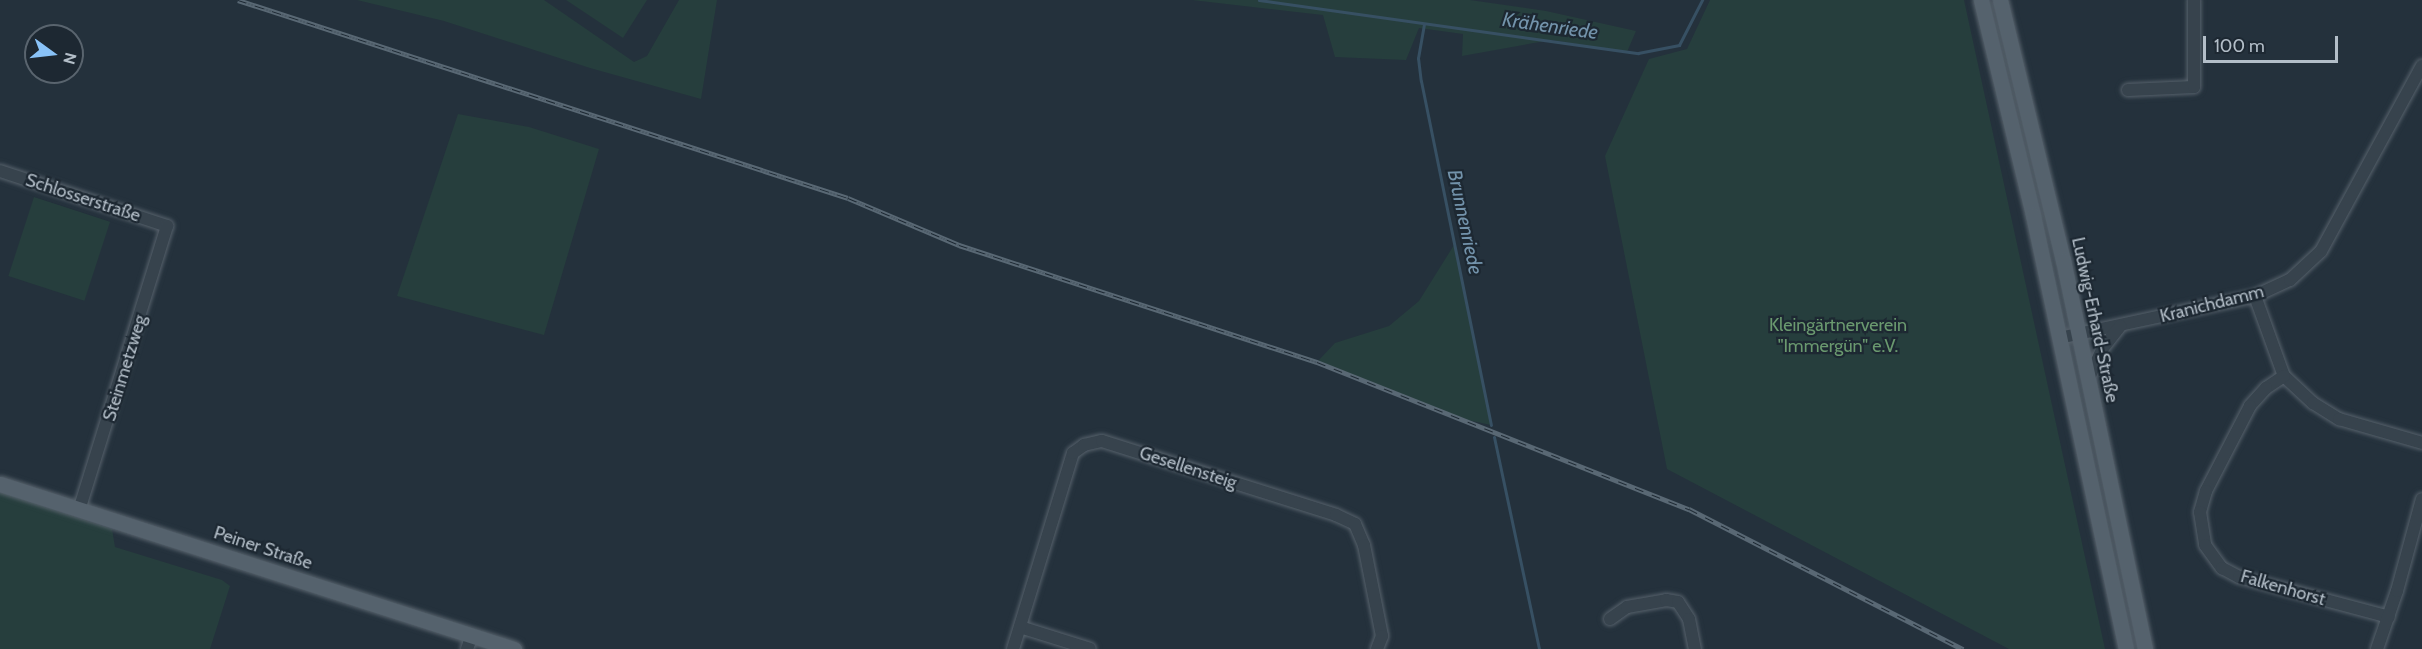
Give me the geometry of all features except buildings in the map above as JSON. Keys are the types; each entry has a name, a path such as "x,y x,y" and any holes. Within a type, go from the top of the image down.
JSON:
{"main road":[{"path":"1981,0 2033,215 2126,649"},
{"name":"Ludwig-Erhard-Straße","path":"2000,0 2036,141 2145,649"},
{"name":"Peiner Straße","path":"0,484 469,642 514,649"}],"street":[{"path":"2128,90 2194,87 2194,0"},
{"name":"Kranichdamm","path":"2059,338 2255,296 2290,280 2321,251 2422,66"},
{"name":"Schlosserstraße","path":"0,171 167,226"},
{"name":"Steinmetzweg","path":"79,510 167,226"},
{"path":"2255,296 2284,376 2313,403 2339,419 2422,442"},
{"path":"2088,380 2101,352 2120,326"},
{"name":"Falkenhorst","path":"2284,376 2266,388 2250,406 2206,491 2200,512 2205,545 2222,568 2239,577 2389,617"},
{"name":"Gesellensteig","path":"1013,649 1073,453 1084,445 1102,441 1336,515 1354,524 1364,545 1382,636 1377,649"},
{"path":"2377,649 2389,617 2422,499"},
{"path":"1610,619 1627,607 1665,600 1678,603 1689,619 1695,649"},
{"path":"1020,627 1090,649"}],"green space":[{"path":"357,0 544,0 634,62 647,56 679,0 717,0 701,99 590,68 444,21"},
{"path":"566,0 647,0 623,38"},
{"path":"1192,0 1470,0 1546,11 1636,31 1627,52 1551,40 1462,56 1463,34 1419,28 1406,60 1335,57 1323,15"},
{"name":"Kleingärtnerverein \"Immergün\" e.V.","path":"1710,0 1964,0 2105,649 2009,649 1667,469 1605,156 1649,59 1687,49"},
{"path":"458,114 529,127 599,149 544,335 397,296"},
{"path":"34,197 110,222 84,301 8,276"},
{"path":"1454,245 1491,425 1458,418 1317,362 1335,343 1389,326 1419,301"},
{"path":"0,492 112,529 115,547 222,580 230,586 210,649 0,649"}],"waterway":[{"name":"Krähenriede","path":"1259,0 1638,53 1679,45 1702,0"},
{"name":"Brunnenriede","path":"1424,24 1418,58 1421,81 1491,425"},
{"name":"Brunnenriede","path":"1494,437 1539,649"}],"railway":[{"path":"238,0 848,198 959,245 1317,362 1689,509 1963,649"}]}
